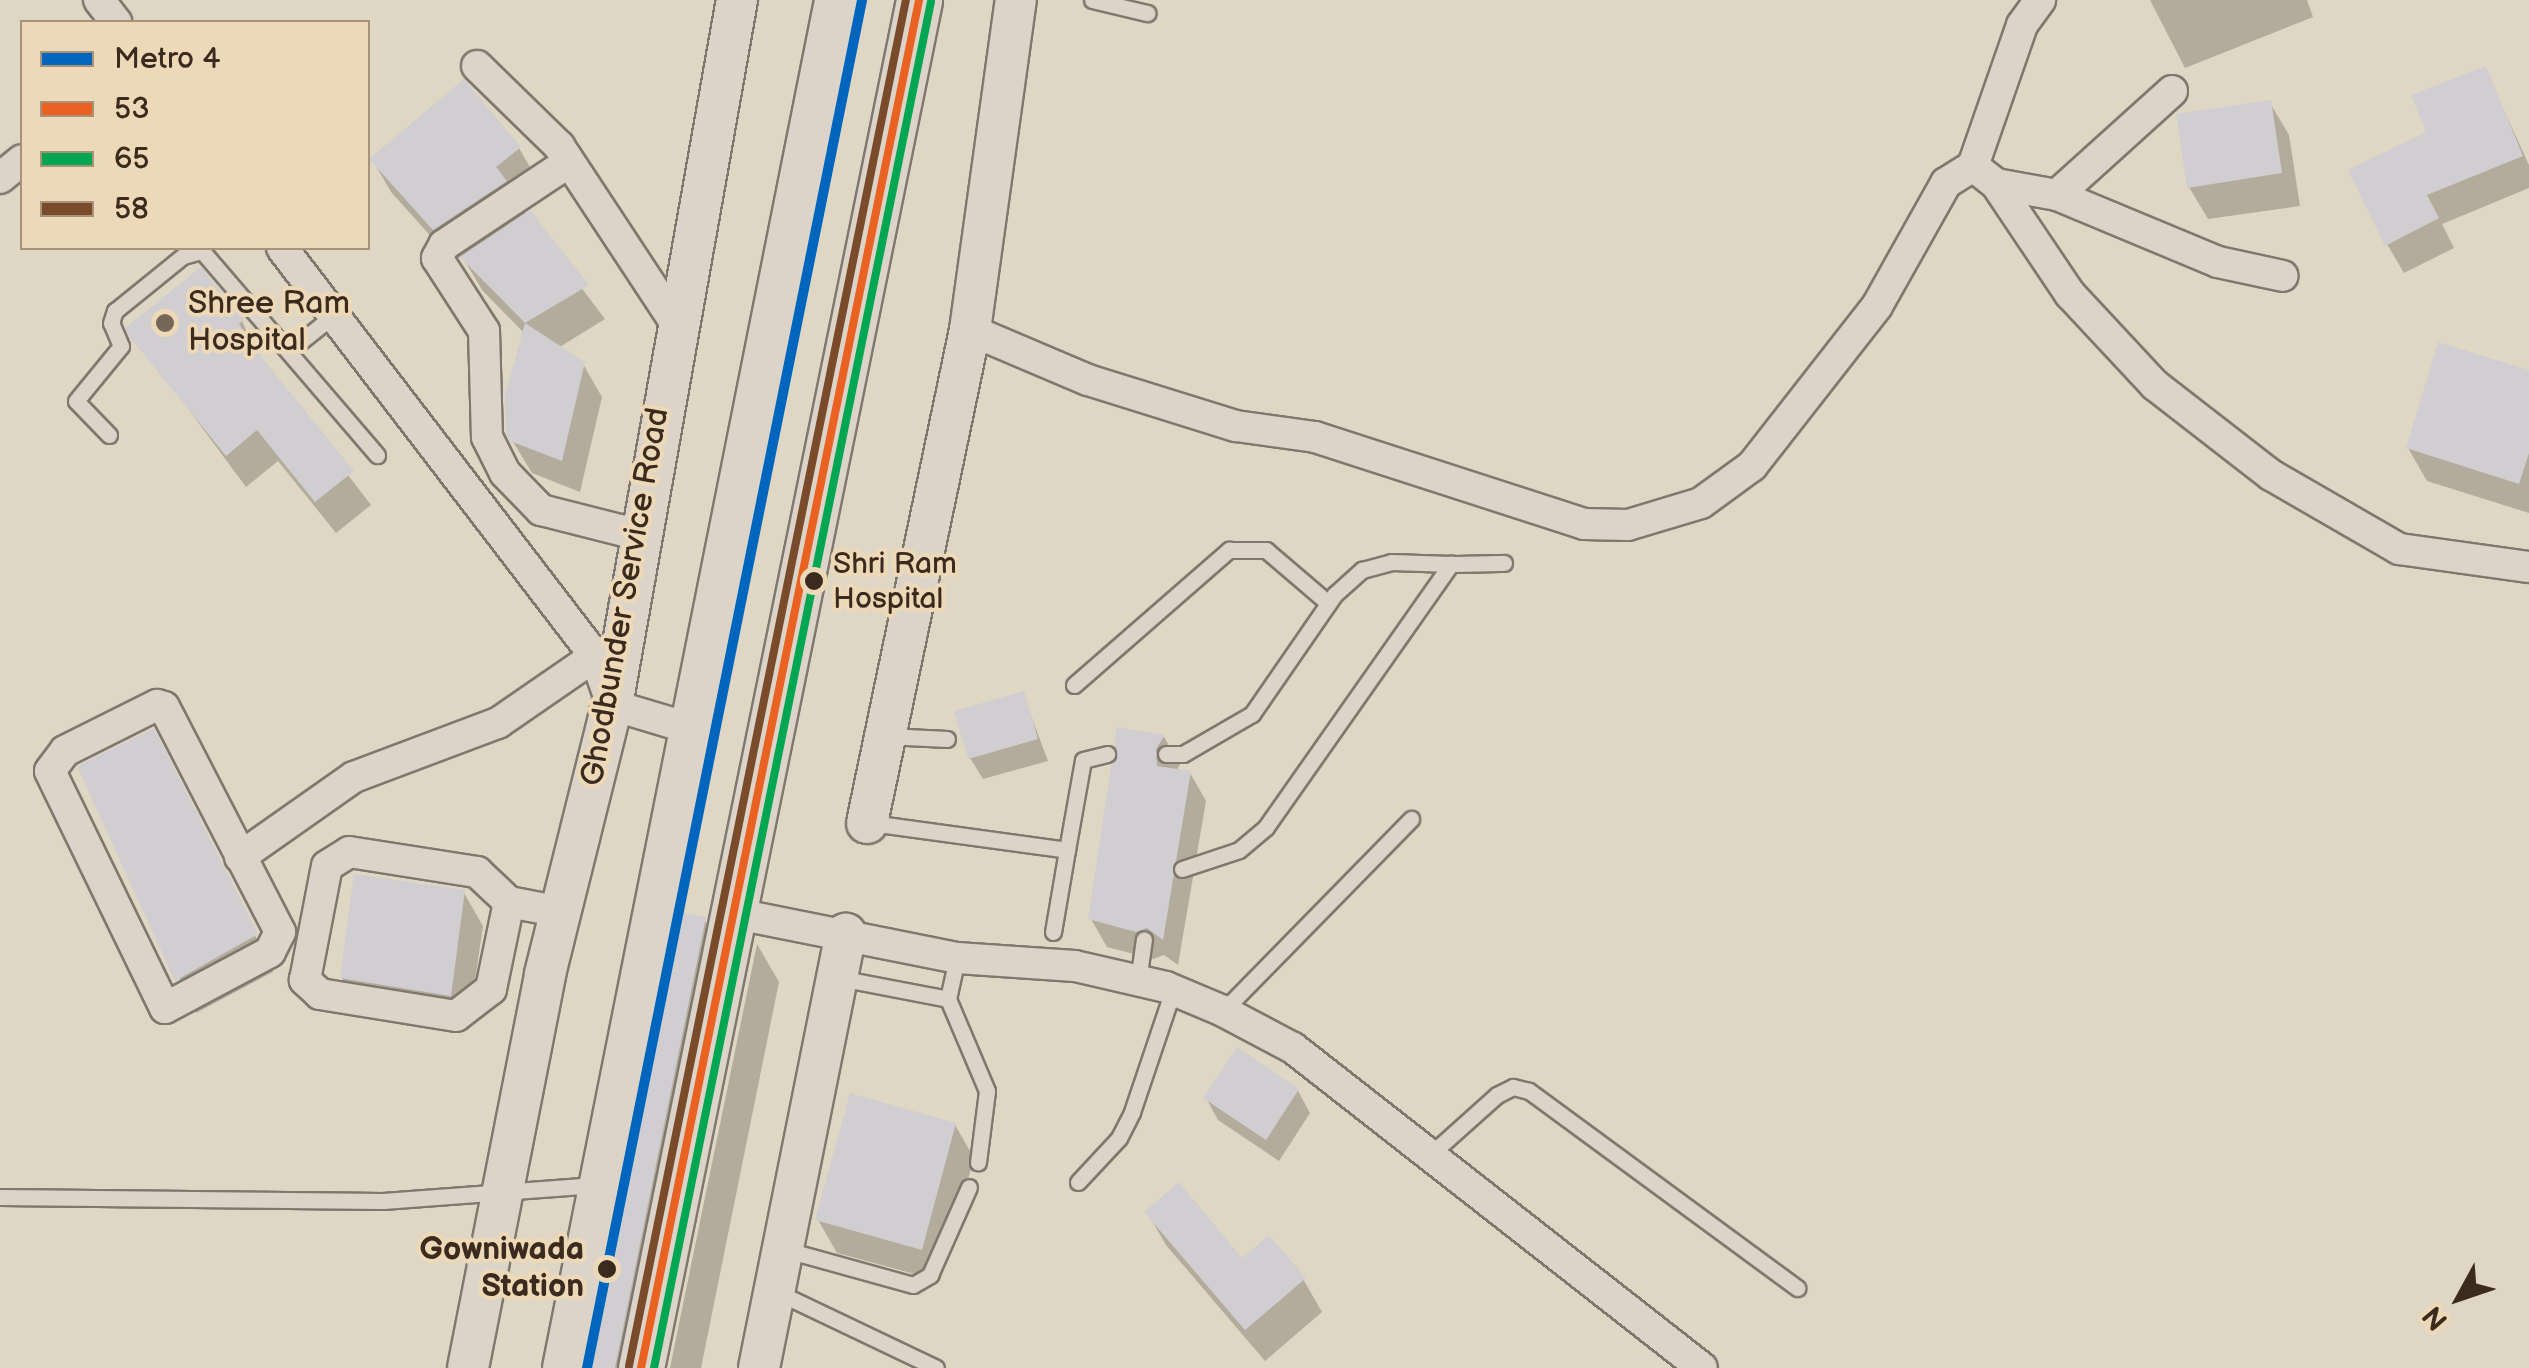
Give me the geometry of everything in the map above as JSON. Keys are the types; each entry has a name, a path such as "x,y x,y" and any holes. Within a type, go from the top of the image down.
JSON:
{"main road":[{"path":"565,1368 837,0"},
{"path":"641,1368 919,0"}],"street":[{"name":"Ghodbunder Service Road","path":"468,1368 506,1190 545,974 612,706 675,322 737,0"},
{"path":"867,822 970,330 1016,0"},
{"path":"2040,0 2022,24 1984,175 2070,294 2155,385 2270,475 2399,548 2529,568"},
{"path":"477,66 569,162 675,322"},
{"path":"2057,196 2172,91"},
{"path":"0,178 20,162"},
{"path":"569,162 444,245 437,258 484,331 487,436 505,473 541,510 640,535"},
{"path":"970,330 1088,380 1236,426 1314,437 1584,524 1628,525 1701,503 1752,466 1877,306 1946,184 1984,175 2057,196 2218,262 2283,276"},
{"path":"284,250 595,656 612,706 692,729"},
{"path":"240,857 354,777 498,723 595,656"},
{"path":"156,705 164,708 240,857 280,932 277,944 165,1008 58,788 52,764 65,751 156,705"},
{"path":"509,902 496,964 484,998 446,1017 320,994 305,980 327,866 349,852 477,872 509,902 561,912"},
{"path":"732,913 957,958 1075,966 1174,990 1223,1011 1293,1048 1702,1368"},
{"path":"758,1368 846,934"},
{"path":"496,964 545,974"}],"lane":[{"path":"1092,0 1147,13"},
{"path":"109,435 76,400 121,346 111,323 115,310 183,256 211,254 377,456"},
{"path":"290,350 334,316"},
{"path":"1074,685 1229,550 1266,550 1328,602"},
{"path":"1166,754 1182,759 1252,714 1328,602 1362,570 1391,562 1504,563"},
{"path":"1182,869 1239,850 1266,826 1452,564"},
{"path":"885,736 948,739"},
{"path":"1053,932 1082,760 1106,754"},
{"path":"1223,1011 1412,819"},
{"path":"867,822 1067,850"},
{"path":"1138,980 1144,939"},
{"path":"957,958 948,999 987,1091 978,1162"},
{"path":"839,978 948,999"},
{"path":"1078,1182 1119,1138 1132,1112 1174,990"},
{"path":"1431,1154 1498,1095 1513,1088 1529,1092 1797,1288"},
{"path":"0,1197 221,1203 383,1201 601,1185"},
{"path":"783,1249 913,1285 930,1275 969,1187"},
{"path":"774,1290 936,1368"}],"building":[{"path":"2486,66 2523,156 2427,195 2439,218 2385,246 2348,170 2426,132 2411,95"},
{"path":"464,79 521,147 496,167 507,181 433,230 370,158"},
{"path":"2271,100 2282,173 2187,188 2176,114"},
{"path":"530,210 589,285 525,323 460,257"},
{"path":"201,267 244,320 239,324 263,359 354,471 315,502 257,430 226,456 125,328"},
{"path":"525,323 585,362 562,461 510,441 506,432 505,395"},
{"path":"2438,342 2529,370 2529,453 2519,484 2406,448"},
{"path":"1024,691 1038,739 968,759 954,711"},
{"path":"1117,727 1165,735 1156,749 1157,766 1191,771 1163,940 1147,928 1136,932 1088,919"},
{"path":"154,728 258,934 175,981 77,766"},
{"path":"354,874 465,890 451,996 340,978"},
{"path":"682,912 706,917 615,1368 592,1368"},
{"path":"1237,1047 1299,1089 1266,1140 1203,1098"},
{"path":"850,1093 956,1123 922,1250 815,1220"},
{"path":"1179,1182 1242,1258 1269,1235 1306,1278 1245,1330 1144,1212"}],"metro line":[{"name":"4","path":"587,1368 862,0"}],"transit line":[{"name":"58","path":"629,1366 906,0"},
{"name":"53","path":"641,1368 919,0"},
{"name":"65","path":"654,1368 931,2"}],"place":[{"name":"Shree Ram Hospital","path":"165,323"},
{"name":"Shri Ram Hospital","path":"814,581"},
{"name":"Gowniwada Station","path":"607,1269"}]}
